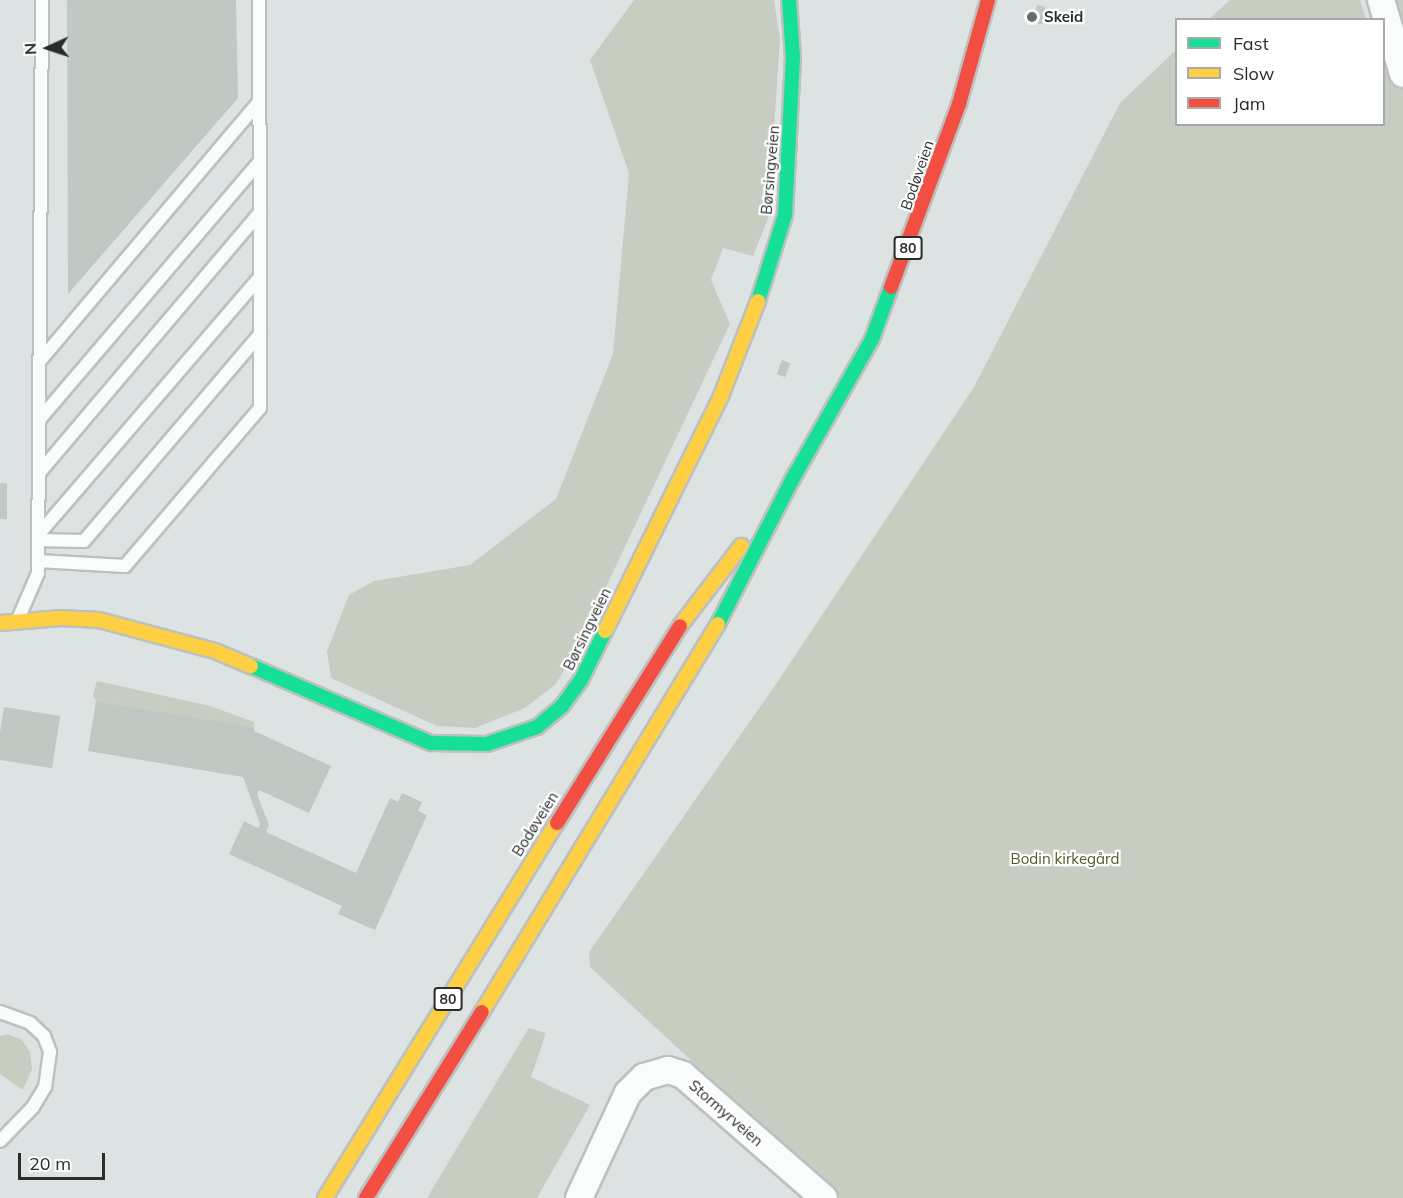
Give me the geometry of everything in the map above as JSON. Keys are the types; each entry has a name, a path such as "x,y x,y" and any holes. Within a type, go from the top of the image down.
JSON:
{"main road":[{"name":"Børsingveien","path":"0,623 61,618 99,620 214,651 431,743 488,744 537,728 562,706 581,680 721,396 770,273 785,215 793,58 789,0"},
{"name":"Bodøveien","path":"366,1198 701,658 792,480 872,339 952,126 988,0"},
{"name":"Bodøveien","path":"325,1198 669,641 792,480"}],"street":[{"path":"1380,0 1403,74"},
{"name":"Stormyrveien","path":"579,1198 628,1093 644,1077 668,1070 683,1075 824,1198"}],"lane":[{"path":"18,621 38,573 42,0"},
{"path":"38,561 125,566 260,408 259,0"},
{"path":"39,362 259,102"},
{"path":"39,420 260,162"},
{"path":"39,473 260,212"},
{"path":"38,538 260,277"},
{"path":"38,538 84,541 260,334"},
{"path":"0,1012 30,1023 44,1036 50,1052 45,1088 33,1107 0,1141"}],"green space":[{"path":"634,0 774,0 780,39 768,219 753,256 723,248 711,280 730,324 581,640 556,684 525,708 475,728 437,726 331,678 327,651 349,595 374,581 470,565 556,499 613,354 629,173 590,60"},
{"path":"1230,0 1360,0 1366,18 1210,18"},
{"name":"Bodin kirkegård","path":"1395,0 1403,0 1403,1198 840,1198 590,967 589,952 776,684 974,387 1120,103 1175,51 1175,126 1385,126 1385,73"},
{"path":"97,681 210,706 254,722 254,727 96,701 93,695"},
{"path":"529,1028 546,1033 531,1077 590,1105 537,1198 427,1198"},
{"path":"8,1034 22,1040 30,1052 32,1069 23,1090 0,1074 0,1036"}],"building":[{"path":"67,0 236,0 238,98 68,294"},
{"path":"1037,5 1046,7 1042,25 1033,23"},
{"path":"782,360 790,363 785,377 777,374"},
{"path":"0,483 7,483 7,519 0,519"},
{"path":"96,701 254,727 254,731 331,766 309,813 259,790 257,794 269,825 266,832 356,873 390,798 398,802 402,793 422,802 418,811 427,815 375,930 338,914 342,906 229,854 244,821 258,828 260,824 243,777 88,751"},
{"path":"4,707 60,716 52,768 0,760 0,732"}],"traffic: fast":[{"path":"758,301 785,215 793,58 789,0"},
{"path":"718,624 792,480 872,339 891,287"},
{"path":"251,666 431,743 487,744 537,727 562,706 581,680 605,631"}],"traffic: slow":[{"path":"605,631 721,396 758,301"},
{"path":"680,626 741,546"},
{"path":"0,623 61,618 99,620 215,651 251,666"},
{"path":"482,1012 718,624"},
{"path":"325,1198 557,823"}],"traffic: jam":[{"path":"891,287 959,104 988,0"},
{"path":"557,823 680,626"},
{"path":"366,1198 482,1012"}],"place":[{"name":"Skeid","path":"1032,17"}]}
